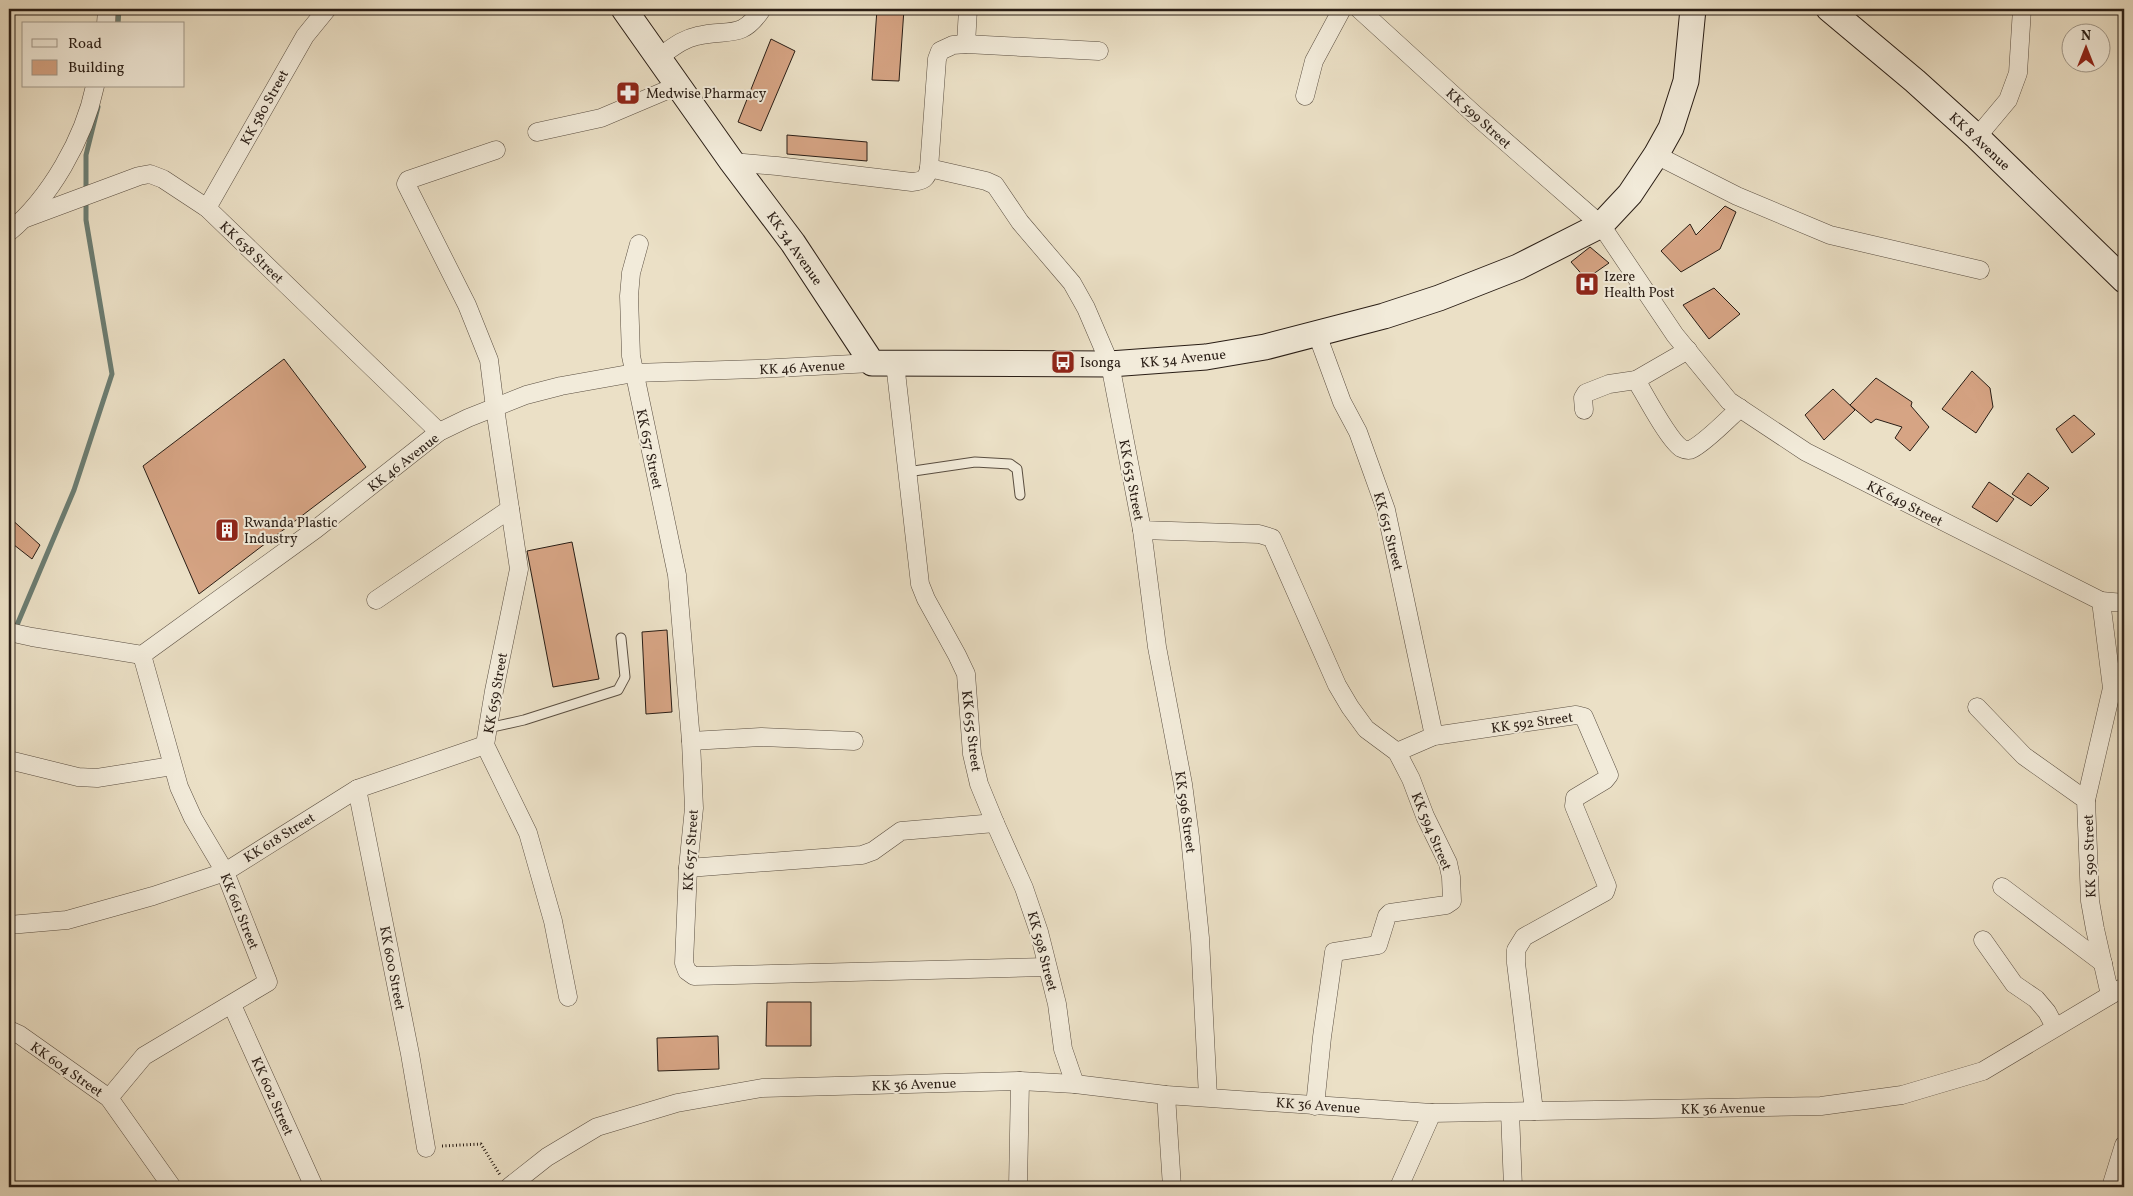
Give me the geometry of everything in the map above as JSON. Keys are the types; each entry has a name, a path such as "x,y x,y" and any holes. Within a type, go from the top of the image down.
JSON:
{"main road":[{"name":"KK 34 Avenue","path":"624,9 732,162 884,363 1110,364 1206,357 1264,347 1384,316 1518,267 1601,225 1630,194 1672,128 1686,80 1693,9"},
{"name":"KK 8 Avenue","path":"1829,9 1915,81 1977,137 2124,280"}],"street":[{"path":"106,22 107,9"},
{"name":"KK 580 Street","path":"207,208 300,44 327,9"},
{"path":"659,57 680,42 696,36 738,31 752,23 762,9"},
{"path":"966,44 968,9"},
{"path":"1305,96 1314,60 1342,9"},
{"name":"KK 599 Street","path":"1359,9 1474,114 1601,225"},
{"path":"1977,137 2008,100 2018,73 2022,9"},
{"path":"732,162 912,182 923,181 928,176 937,58 940,50 953,45 966,44 1099,51"},
{"path":"537,132 601,118 679,85"},
{"path":"9,232 26,218 68,159 81,132 92,102 94,88"},
{"name":"KK 659 Street","path":"496,150 408,180 406,184 467,305 489,360 494,408 519,576 494,690 487,736 528,833 553,921 568,996"},
{"path":"1656,155 1737,196 1830,235 1980,270"},
{"name":"KK 653 Street","path":"929,168 986,181 994,185 1020,222 1072,283 1086,308 1110,364 1142,530 1259,534 1268,536"},
{"name":"KK 638 Street","path":"26,218 139,176 150,174 163,179 207,208 439,432"},
{"name":"KK 649 Street","path":"1601,225 1675,335 1730,400 1740,408 1806,452 2101,601 2124,604"},
{"name":"KK 657 Street","path":"639,244 631,274 629,296 630,337 634,372 677,576 691,741 694,808 688,868 684,963 687,971 694,976 1046,967"},
{"name":"KK 651 Street","path":"1317,334 1342,402 1358,432 1386,510 1434,736"},
{"path":"1584,410 1583,398 1586,393 1609,384 1636,380 1688,350"},
{"name":"KK 46 Avenue","path":"142,655 316,529 439,432 526,395 561,386 634,372 884,363"},
{"name":"KK 655 Street","path":"884,363 907,472 920,584 926,599 958,655 966,674 972,754 979,784 994,823"},
{"path":"1636,380 1661,422 1680,447 1685,450 1692,449 1699,444 1740,408"},
{"path":"376,600 510,509"},
{"name":"KK 596 Street","path":"1142,530 1156,647 1183,784 1190,837 1200,938 1208,1097"},
{"name":"KK 594 Street","path":"1268,536 1272,538 1337,685 1350,707 1366,729 1398,752 1425,816 1448,863 1451,877 1452,902 1446,905 1390,913 1387,916 1378,946 1334,952 1322,1037 1315,1106"},
{"path":"2086,800 2112,688 2101,601"},
{"path":"9,632 32,638 142,655"},
{"name":"KK 661 Street","path":"108,1098 144,1056 268,982 225,872 193,818 172,766 142,655"},
{"name":"KK 590 Street","path":"1977,707 2024,756 2086,800 2090,902 2102,963 2117,991"},
{"name":"KK 592 Street","path":"1398,752 1434,736 1576,715 1584,716 1609,775 1605,780 1575,798 1574,806 1607,886 1605,892 1524,937 1516,950 1534,1111"},
{"name":"KK 618 Street","path":"9,925 74,918 153,896 225,872 357,789 487,736"},
{"path":"691,741 761,737 854,741"},
{"path":"9,760 78,777 97,778 172,766"},
{"name":"KK 600 Street","path":"357,789 410,1054 426,1148"},
{"path":"688,868 862,855 873,851 902,831 994,823"},
{"name":"KK 598 Street","path":"994,823 1024,888 1039,932 1046,967 1057,1004 1063,1049 1075,1084"},
{"path":"2002,888 2102,963"},
{"path":"1983,940 2014,984 2036,999 2056,1027"},
{"name":"KK 36 Avenue","path":"507,1184 597,1127 677,1103 762,1088 1020,1081 1075,1084 1166,1095 1432,1113 1820,1106 1902,1095 1983,1071 2117,991"},
{"name":"KK 602 Street","path":"232,1005 314,1187"},
{"name":"KK 604 Street","path":"9,1030 20,1035 108,1098 172,1187"},
{"path":"1018,1187 1020,1081"},
{"path":"1166,1095 1172,1187"},
{"path":"1510,1112 1513,1187"},
{"path":"1399,1187 1432,1113"},
{"path":"2111,1187 2124,1145"}],"lane":[{"path":"907,472 975,462 1010,464 1017,469 1020,495"},
{"path":"487,736 524,720 618,690 625,677 621,638"}],"path":[{"path":"426,1148 454,1144 481,1144 507,1184"}],"building":[{"path":"877,9 904,9 899,81 872,80"},
{"path":"771,39 795,51 761,131 738,122"},
{"path":"787,135 867,142 867,161 787,154"},
{"path":"1725,206 1736,212 1720,249 1681,272 1661,251 1690,224 1696,235"},
{"path":"1590,247 1609,263 1586,279 1571,262"},
{"path":"1714,288 1740,314 1709,339 1683,305"},
{"name":"Rwanda Plastic Industry","path":"284,359 366,467 199,594 143,466"},
{"path":"1972,371 1990,388 1993,407 1976,433 1942,409"},
{"path":"1876,378 1912,402 1911,406 1929,427 1910,451 1895,438 1902,427 1876,419 1871,423 1850,405"},
{"path":"1833,389 1855,410 1824,440 1805,415"},
{"path":"2074,415 2095,434 2072,453 2056,429"},
{"path":"2028,473 2049,488 2031,506 2012,494"},
{"path":"1989,482 2014,499 1997,522 1972,507"},
{"path":"9,517 40,545 32,559 9,541"},
{"path":"572,542 599,679 553,687 527,551"},
{"path":"667,630 672,712 646,714 642,632"},
{"path":"767,1002 811,1002 811,1046 766,1046"},
{"path":"718,1036 719,1069 658,1071 657,1038"}],"waterway":[{"path":"118,22 119,9"},
{"path":"86,192 86,155 98,107"},
{"path":"17,625 74,490 112,374 86,220 86,200"}],"place":[{"name":"Medwise Pharmacy","path":"628,93"},
{"name":"Izere Health Post","path":"1587,284"},
{"name":"Isonga","path":"1063,362"},
{"name":"Rwanda Plastic Industry","path":"227,530"}]}
